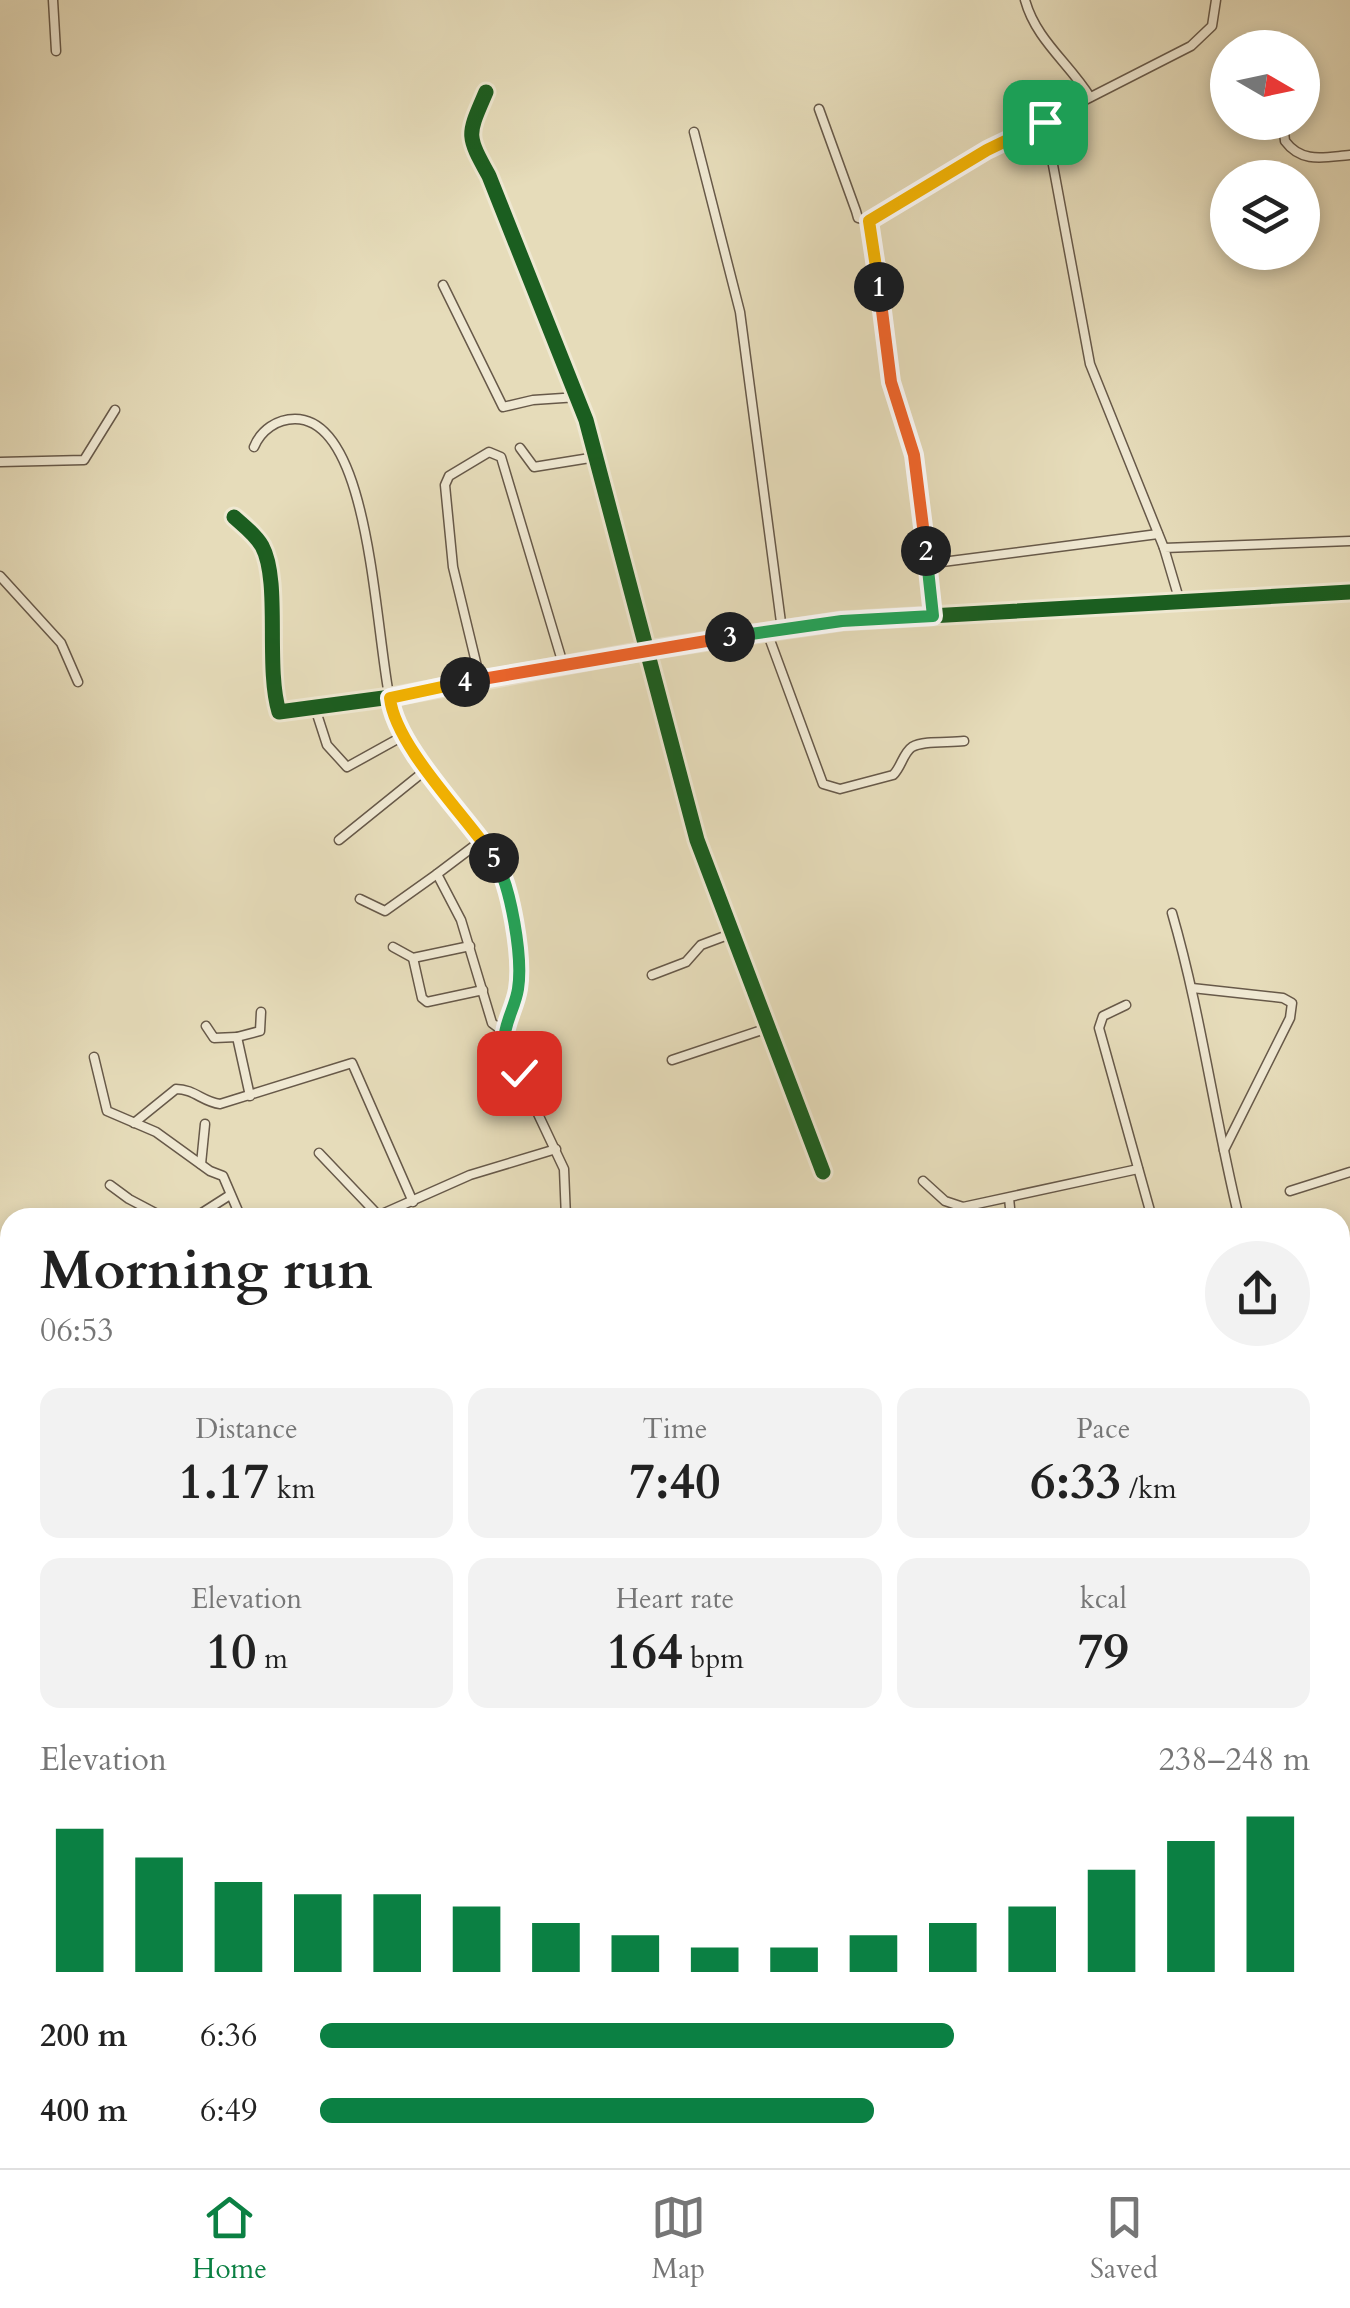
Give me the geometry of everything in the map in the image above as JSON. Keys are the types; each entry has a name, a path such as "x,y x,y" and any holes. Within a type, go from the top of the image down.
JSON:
{"street":[{"path":"52,0 56,50"},
{"path":"1025,0 1034,24 1050,48 1090,97"},
{"path":"819,109 858,218 869,221 987,150 1204,37 1212,26 1216,0"},
{"path":"486,92 472,124 472,143 578,397 697,840 823,1172"},
{"path":"1045,122 1090,364 1164,548 1180,602"},
{"path":"694,132 740,312 782,630"},
{"path":"1284,140 1296,153 1316,159 1350,155"},
{"path":"869,221 891,382 914,455 933,616"},
{"path":"444,285 503,406 578,397"},
{"path":"0,462 84,460 116,410"},
{"path":"254,447 266,429 290,419 314,424 337,451 355,492 368,540 394,717 403,736 482,840 507,884 519,984 504,1042 564,1169 566,1208"},
{"path":"520,448 534,467 596,457"},
{"path":"480,679 454,567 446,484 449,476 489,452 501,457 563,664"},
{"path":"234,517 255,535 267,559 272,678 279,712 390,698 563,664 842,621 1350,592"},
{"path":"927,564 1158,534"},
{"path":"1164,548 1350,541"},
{"path":"0,576 61,643 78,682"},
{"path":"767,632 796,704 818,777 827,787 884,779 900,770 911,748 964,741"},
{"path":"315,708 328,745 347,767 403,736"},
{"path":"339,840 428,769"},
{"path":"360,899 384,911 482,840"},
{"path":"437,874 461,920 492,1023 504,1032"},
{"path":"1172,912 1192,988 1236,1208"},
{"path":"652,975 686,962 701,945 733,933"},
{"path":"393,947 413,958 470,946"},
{"path":"413,958 422,998 427,1002 483,990"},
{"path":"1192,988 1283,998 1292,1003 1290,1018 1223,1152"},
{"path":"1126,1005 1104,1016 1099,1028 1149,1208"},
{"path":"206,1026 214,1038 260,1031 261,1012"},
{"path":"672,1060 768,1028"},
{"path":"237,1036 250,1096"},
{"path":"94,1057 107,1111 156,1132 227,1179 236,1208"},
{"path":"134,1123 176,1089 192,1091 220,1104 352,1063 413,1202"},
{"path":"201,1164 205,1124"},
{"path":"398,1208 470,1175 556,1148"},
{"path":"319,1152 368,1208"},
{"path":"923,1182 953,1206 971,1206 1138,1169"},
{"path":"1290,1191 1350,1172"},
{"path":"110,1185 145,1208"},
{"path":"210,1208 230,1195"},
{"path":"1008,1198 1010,1208"}],"cycle path":[{"path":"486,92 475,118 473,143 586,420 697,840 823,1172"},
{"path":"234,517 259,542 268,561 273,672 279,712 391,697 648,650 842,621 1350,592"}],"route":[{"path":"519,1073 504,1042 519,984 507,884 482,840 400,731 390,698 485,678 767,632 842,621 933,616 918,476 891,382 869,221 987,150 1045,122"}]}
